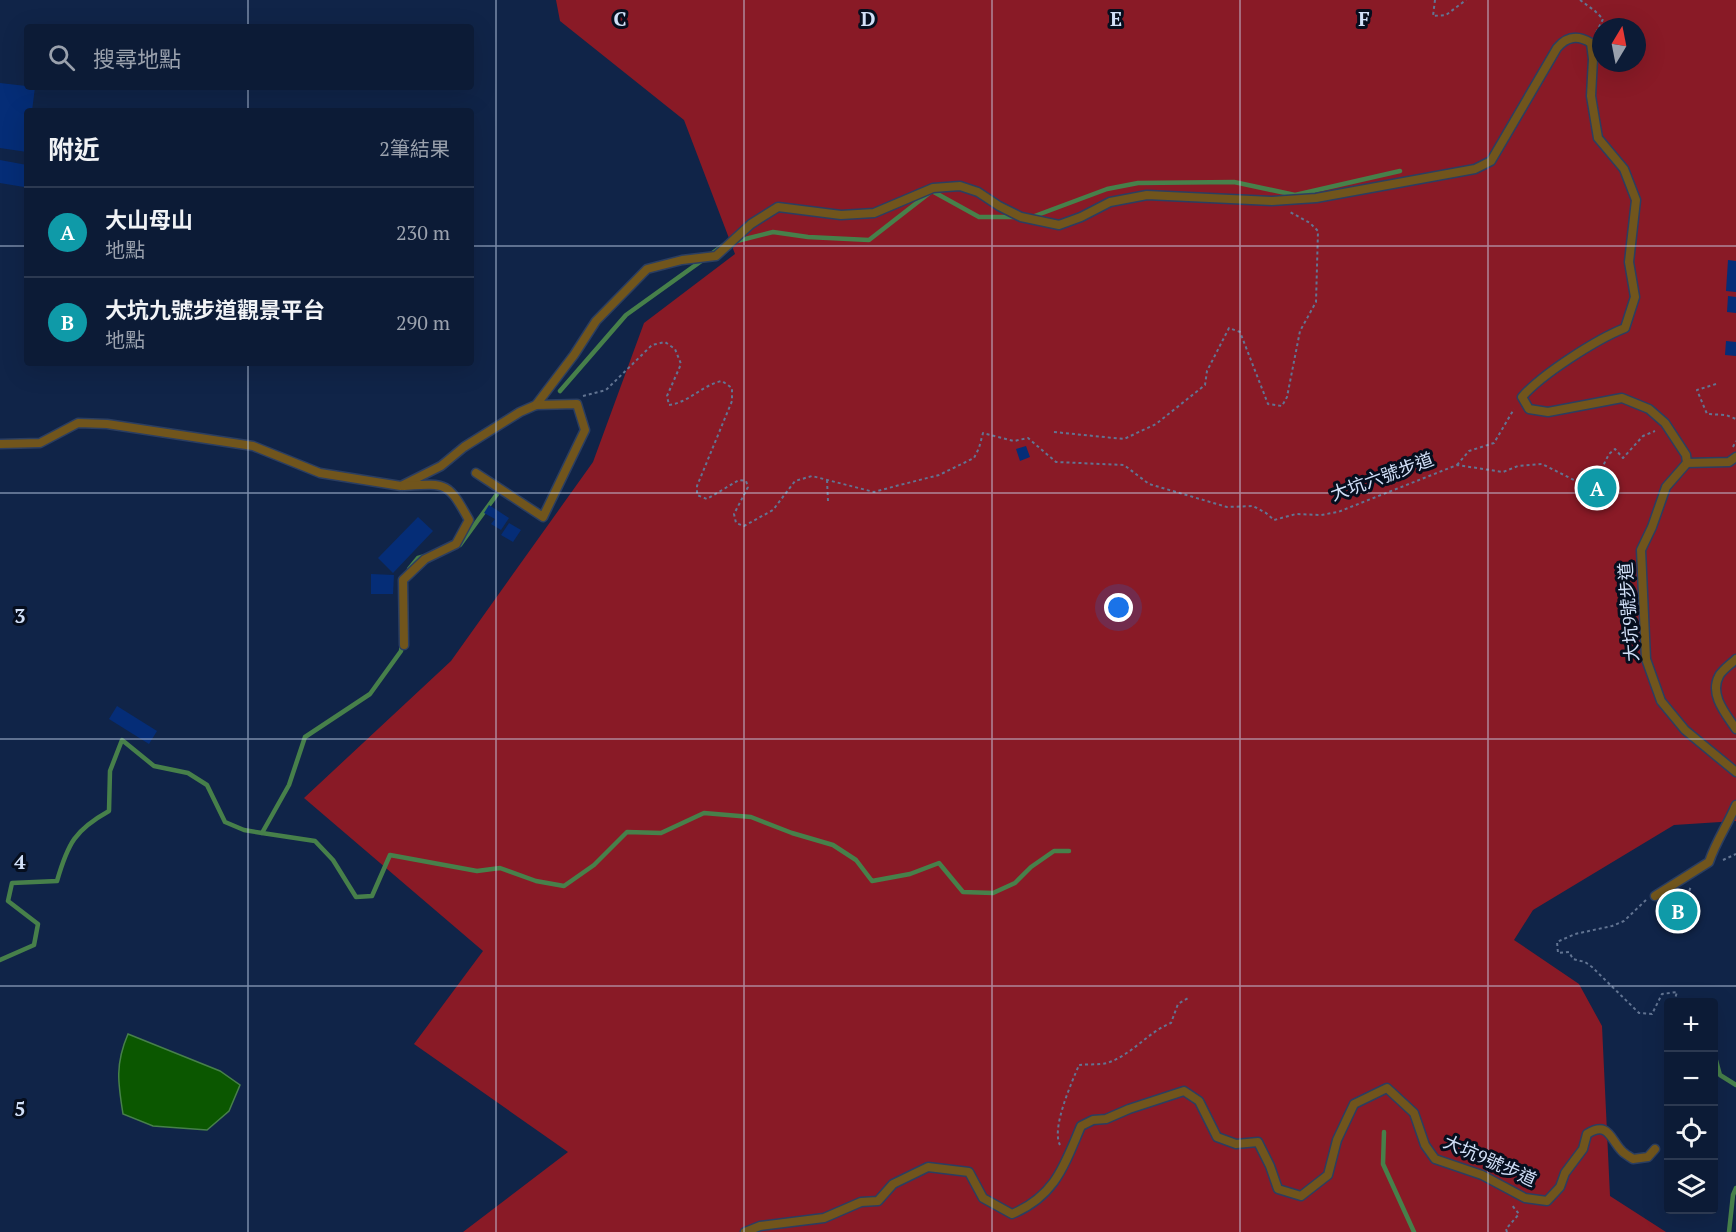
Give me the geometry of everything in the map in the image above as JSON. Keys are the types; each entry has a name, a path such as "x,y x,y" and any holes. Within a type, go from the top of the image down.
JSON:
{"lane":[{"path":"536,405 574,355 596,321 647,269 682,260 716,256 751,224 778,207 841,215 874,213 933,188 960,186 978,192 1021,217 1059,225 1110,202 1146,195 1272,201 1316,198 1475,169 1491,161 1557,48 1564,40 1574,37 1591,43 1592,96 1598,138 1624,169 1636,200 1629,262 1635,297 1626,328 1610,334 1534,383 1522,397 1529,409 1548,412 1622,398 1649,409 1665,423 1686,455 1687,463 1729,462 1736,457"},
{"path":"401,486 441,466 464,447 520,412 536,405 577,404 585,430 543,517 476,473"},
{"path":"0,444 40,443 78,423 107,424 253,446 320,473 401,486 437,484 455,494 469,520 456,544 425,559 404,580 404,645"},
{"name":"大坑9號步道","path":"1687,463 1666,487 1641,550 1646,659 1660,701 1686,730 1736,772"},
{"path":"1736,659 1719,675 1716,693 1722,708 1736,729"},
{"path":"1654,896 1709,862 1715,844 1727,827 1736,805"},
{"name":"大坑9號步道","path":"745,1232 760,1226 824,1218 861,1202 878,1201 893,1184 928,1167 969,1172 983,1197 1012,1214 1026,1208 1048,1191 1067,1158 1081,1126 1093,1120 1106,1119 1184,1091 1199,1101 1217,1137 1236,1144 1258,1142 1278,1189 1301,1196 1328,1176 1337,1140 1354,1104 1387,1088 1414,1113 1425,1145 1435,1159 1482,1175 1525,1198 1546,1201 1560,1187 1565,1173 1583,1149 1587,1134 1594,1130 1604,1130 1613,1137 1621,1150 1633,1159 1648,1157 1655,1149"}],"path":[{"path":"1435,0 1433,16 1446,15 1466,0"},
{"path":"1580,0 1603,19 1591,43"},
{"path":"1054,432 1125,438 1156,424 1205,385 1207,370 1229,328 1240,332 1269,404 1282,406 1287,397 1300,331 1316,302 1319,248 1318,231 1272,201"},
{"name":"大坑六號步道","path":"577,404 585,394 606,390 652,345 665,342 675,349 681,364 667,396 669,405 681,404 710,383 722,381 732,388 732,401 697,486 697,495 707,499 739,480 746,481 748,487 734,514 736,523 744,526 773,510 795,481 812,476 874,492 939,474 974,458 982,433 1014,441 1028,438 1056,462 1124,465 1149,484 1157,487 1227,507 1252,506 1274,520 1296,514 1338,513 1457,465 1503,472 1518,466 1542,464 1582,484 1602,468 1609,454 1615,449 1623,458 1643,436 1655,431"},
{"path":"1716,384 1697,390 1707,414 1726,415 1736,419"},
{"path":"1457,465 1469,451 1494,442 1522,397"},
{"path":"827,480 828,501"},
{"path":"1678,911 1684,906 1689,895 1693,872"},
{"path":"1654,896 1618,923 1575,934 1557,942 1558,953 1569,952 1573,959 1585,962 1592,967 1639,1013 1652,1014 1662,994 1677,992 1675,998"},
{"path":"1067,1158 1058,1141 1060,1121 1079,1065 1107,1063 1119,1057 1144,1041 1158,1028 1171,1023 1178,1004 1190,997"},
{"path":"1504,1188 1509,1201 1519,1214 1506,1229 1507,1232"}],"shaded area":[{"path":"556,0 1736,0 1736,821 1674,825 1533,910 1514,940 1579,984 1602,1026 1610,1196 1666,1232 463,1232 568,1152 414,1044 483,951 304,798 451,661 593,462 644,323 735,254 684,120 560,21"},
{"path":"128,1034 220,1071 240,1085 229,1111 207,1130 153,1126 123,1114 119,1064"}],"building":[{"path":"0,83 24,86 24,90 35,90 32,108 24,108 24,152 0,148"},
{"path":"0,160 24,164 24,187 0,183"},
{"path":"1728,260 1736,261 1736,292 1726,291"},
{"path":"1728,296 1736,297 1736,313 1727,312"},
{"path":"1726,341 1736,342 1736,356 1725,355"},
{"path":"1026,446 1030,457 1020,461 1016,449"},
{"path":"489,505 509,518 501,530 491,524 495,519 484,513"},
{"path":"418,517 433,531 393,573 378,558"},
{"path":"509,523 521,530 513,542 501,535"},
{"path":"371,574 394,575 393,594 371,594"},
{"path":"117,706 157,731 149,744 109,719"}],"waterway":[{"path":"1032,217 1107,189 1138,183 1234,182 1295,195 1400,171"},
{"path":"733,242 773,232 808,237 869,240 932,191 979,217 1017,217"},
{"path":"560,391 626,315 725,244"},
{"path":"456,546 460,545 500,490"},
{"path":"409,569 418,558 425,556"},
{"path":"0,960 34,945 38,924 8,901 12,883 57,881 74,839 88,825 109,811 110,771 122,740 154,766 188,773 207,785 225,822 244,830 262,833 289,785 305,737 370,694 401,651 402,643"},
{"path":"262,833 315,841 333,860 356,897 372,896 390,855 477,871 500,868 536,881 564,886 594,865 627,832 661,833 704,813 751,817 792,833 833,845 856,860 872,881 910,874 939,863 963,892 993,893 1015,883 1031,867 1054,851 1069,851"},
{"path":"1718,1068 1720,1075 1736,1085"},
{"path":"1384,1132 1383,1164 1414,1232"},
{"path":"1729,1232 1733,1195 1736,1188"}],"place":[{"name":"大山母山","path":"1597,488"},
{"name":"大坑九號步道觀景平台","path":"1678,911"}]}
